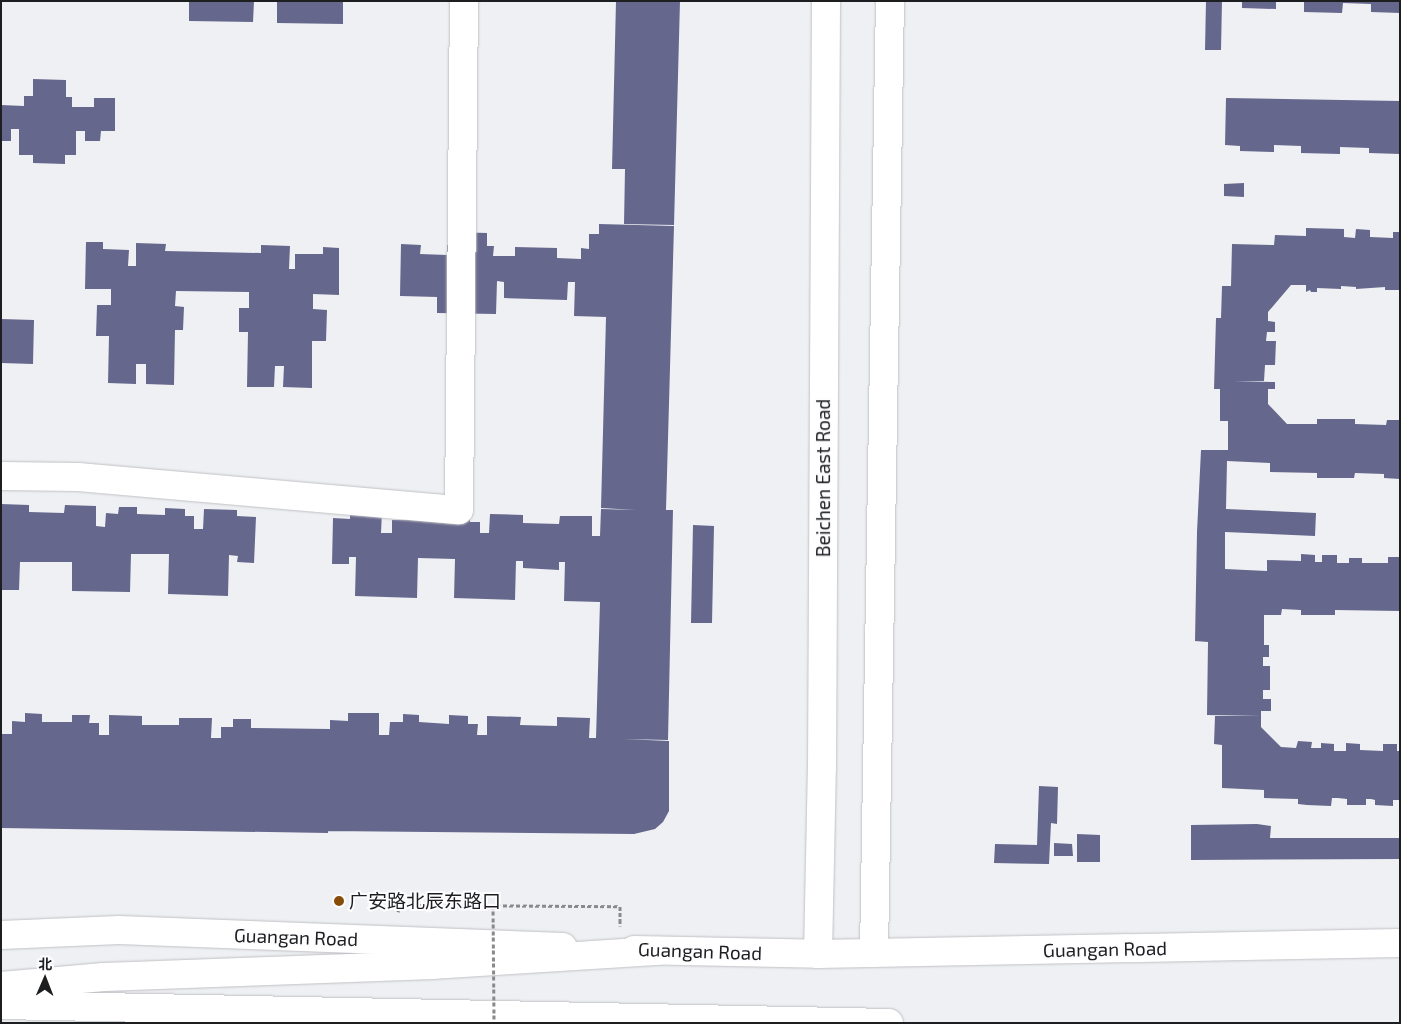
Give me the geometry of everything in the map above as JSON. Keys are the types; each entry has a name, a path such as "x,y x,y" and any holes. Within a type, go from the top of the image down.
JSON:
{"main road":[{"path":"1,476 78,478 459,510 464,1"},
{"name":"Beichen East Road","path":"818,954 822,767 826,1"},
{"path":"874,953 890,1"},
{"name":"Guangan Road","path":"1,935 119,930 658,951 818,954 1400,943"},
{"path":"1293,945 1400,950"},
{"path":"1,986 104,978 434,965 658,951"},
{"path":"1,1005 889,1023"}],"path":[{"path":"399,905 620,906"},
{"path":"493,905 494,1023"}],"building":[{"path":"189,1 254,1 253,22 189,21"},
{"path":"277,1 343,1 343,24 277,23"},
{"path":"616,1 680,1 674,225 624,224 625,169 612,169"},
{"path":"1206,1 1222,1 1221,50 1205,50"},
{"path":"1242,1 1276,1 1276,9 1242,8"},
{"path":"1304,1 1400,1 1400,13 1371,12 1371,4 1343,3 1342,13 1304,12"},
{"path":"33,79 66,80 66,97 72,97 72,107 94,107 94,98 115,98 115,131 101,131 100,141 85,141 85,131 76,131 76,155 65,155 65,164 33,163 33,155 19,155 19,129 11,129 11,141 1,141 1,105 24,106 24,96 33,96"},
{"path":"1226,98 1400,101 1400,154 1369,153 1369,148 1340,147 1340,154 1301,153 1301,146 1274,145 1274,152 1240,151 1240,146 1225,145"},
{"path":"1244,183 1244,197 1224,196 1224,184"},
{"path":"599,224 674,226 666,510 673,510 668,740 624,739 669,741 669,811 663,822 655,829 634,834 328,831 328,833 1,828 1,734 12,734 12,721 25,722 25,713 42,714 42,722 72,722 72,715 90,715 89,723 99,723 99,735 109,735 109,715 142,716 142,725 179,725 179,718 212,718 211,738 221,738 221,727 233,727 233,719 251,719 251,728 330,729 330,720 348,721 348,713 379,713 379,735 389,735 390,722 403,722 403,714 419,715 419,722 449,724 449,715 468,716 468,724 478,724 477,735 487,735 487,716 521,717 520,725 557,726 557,717 590,718 589,738 596,738 600,602 564,601 565,562 559,562 559,570 523,568 523,561 516,561 515,600 454,598 455,559 418,558 417,598 355,596 356,557 349,557 349,564 332,564 333,518 350,519 350,510 382,511 381,533 392,533 392,520 405,520 406,512 470,513 470,522 480,522 480,533 489,533 490,514 523,515 523,523 559,524 560,516 592,516 592,536 600,536 601,509 636,510 601,508 606,317 574,316 575,282 568,282 567,300 504,298 504,282 497,281 496,314 437,313 437,297 400,296 401,244 421,245 420,254 447,255 447,245 453,245 453,232 487,233 487,246 494,246 493,256 515,256 515,247 557,248 557,258 581,259 581,248 589,249 589,234 599,234"},
{"path":"1306,228 1344,229 1344,237 1355,238 1356,229 1370,230 1370,237 1393,238 1393,232 1400,232 1400,290 1385,290 1385,287 1356,289 1356,287 1341,286 1341,289 1317,288 1317,292 1311,292 1310,290 1306,292 1306,285 1291,285 1268,312 1268,321 1275,322 1275,332 1267,332 1266,341 1276,341 1275,365 1265,365 1264,381 1234,381 1275,382 1275,389 1268,389 1268,404 1287,424 1317,424 1317,419 1355,419 1355,424 1386,425 1387,420 1400,420 1400,479 1384,478 1384,474 1355,473 1354,478 1317,478 1317,473 1270,472 1270,463 1227,461 1226,509 1316,513 1315,536 1225,532 1225,569 1267,571 1267,560 1301,561 1301,554 1315,555 1315,562 1322,562 1322,555 1337,555 1337,563 1349,563 1349,558 1362,558 1362,563 1388,563 1388,557 1400,557 1400,611 1335,610 1335,615 1301,615 1301,610 1282,609 1281,615 1264,615 1264,645 1269,645 1269,657 1263,657 1263,666 1270,666 1270,690 1263,690 1263,699 1271,699 1271,711 1261,711 1261,716 1207,715 1208,642 1195,641 1197,532 1201,450 1228,450 1228,421 1220,421 1220,389 1214,389 1216,318 1221,318 1222,286 1231,286 1232,244 1274,245 1275,235 1306,236"},
{"path":"86,242 103,242 103,249 129,250 128,266 136,266 136,243 166,244 165,251 261,253 261,245 290,246 289,269 295,269 295,254 323,254 323,247 339,248 339,295 313,294 313,309 327,310 326,341 312,341 312,388 283,387 284,366 275,366 274,387 247,387 248,332 239,332 239,308 249,308 249,292 176,291 175,306 184,307 183,330 175,330 174,385 146,384 146,364 136,364 136,384 108,383 109,336 96,336 97,305 111,305 111,289 85,289"},
{"path":"1,319 34,320 33,364 1,363"},
{"path":"1,504 29,505 29,512 64,513 65,505 96,506 96,526 105,527 106,513 118,514 119,507 137,507 137,514 165,515 165,508 185,509 185,516 194,516 194,529 203,529 204,509 237,510 237,516 256,517 254,563 237,562 238,556 229,555 228,596 168,594 169,554 131,554 130,592 72,591 72,562 20,562 19,590 1,590"},
{"path":"693,525 714,526 712,623 691,623"},
{"path":"1215,716 1261,716 1261,727 1281,747 1296,748 1298,741 1312,742 1311,748 1321,748 1321,743 1334,744 1334,751 1346,751 1346,743 1360,744 1360,750 1383,751 1383,744 1397,744 1397,751 1400,751 1400,800 1393,800 1393,806 1375,805 1375,800 1371,799 1366,799 1366,805 1347,805 1347,799 1332,798 1331,806 1307,805 1298,804 1298,799 1264,798 1264,790 1222,788 1222,745 1214,744"},
{"path":"1039,786 1058,787 1057,824 1051,823 1049,864 994,863 995,844 1037,845"},
{"path":"1257,824 1271,826 1270,838 1400,838 1400,859 1191,860 1191,825"},
{"path":"1077,834 1100,835 1100,862 1077,862"},
{"path":"1054,843 1072,844 1073,856 1054,856"}],"place":[{"name":"广安路北辰东路口","path":"339,901"}]}
